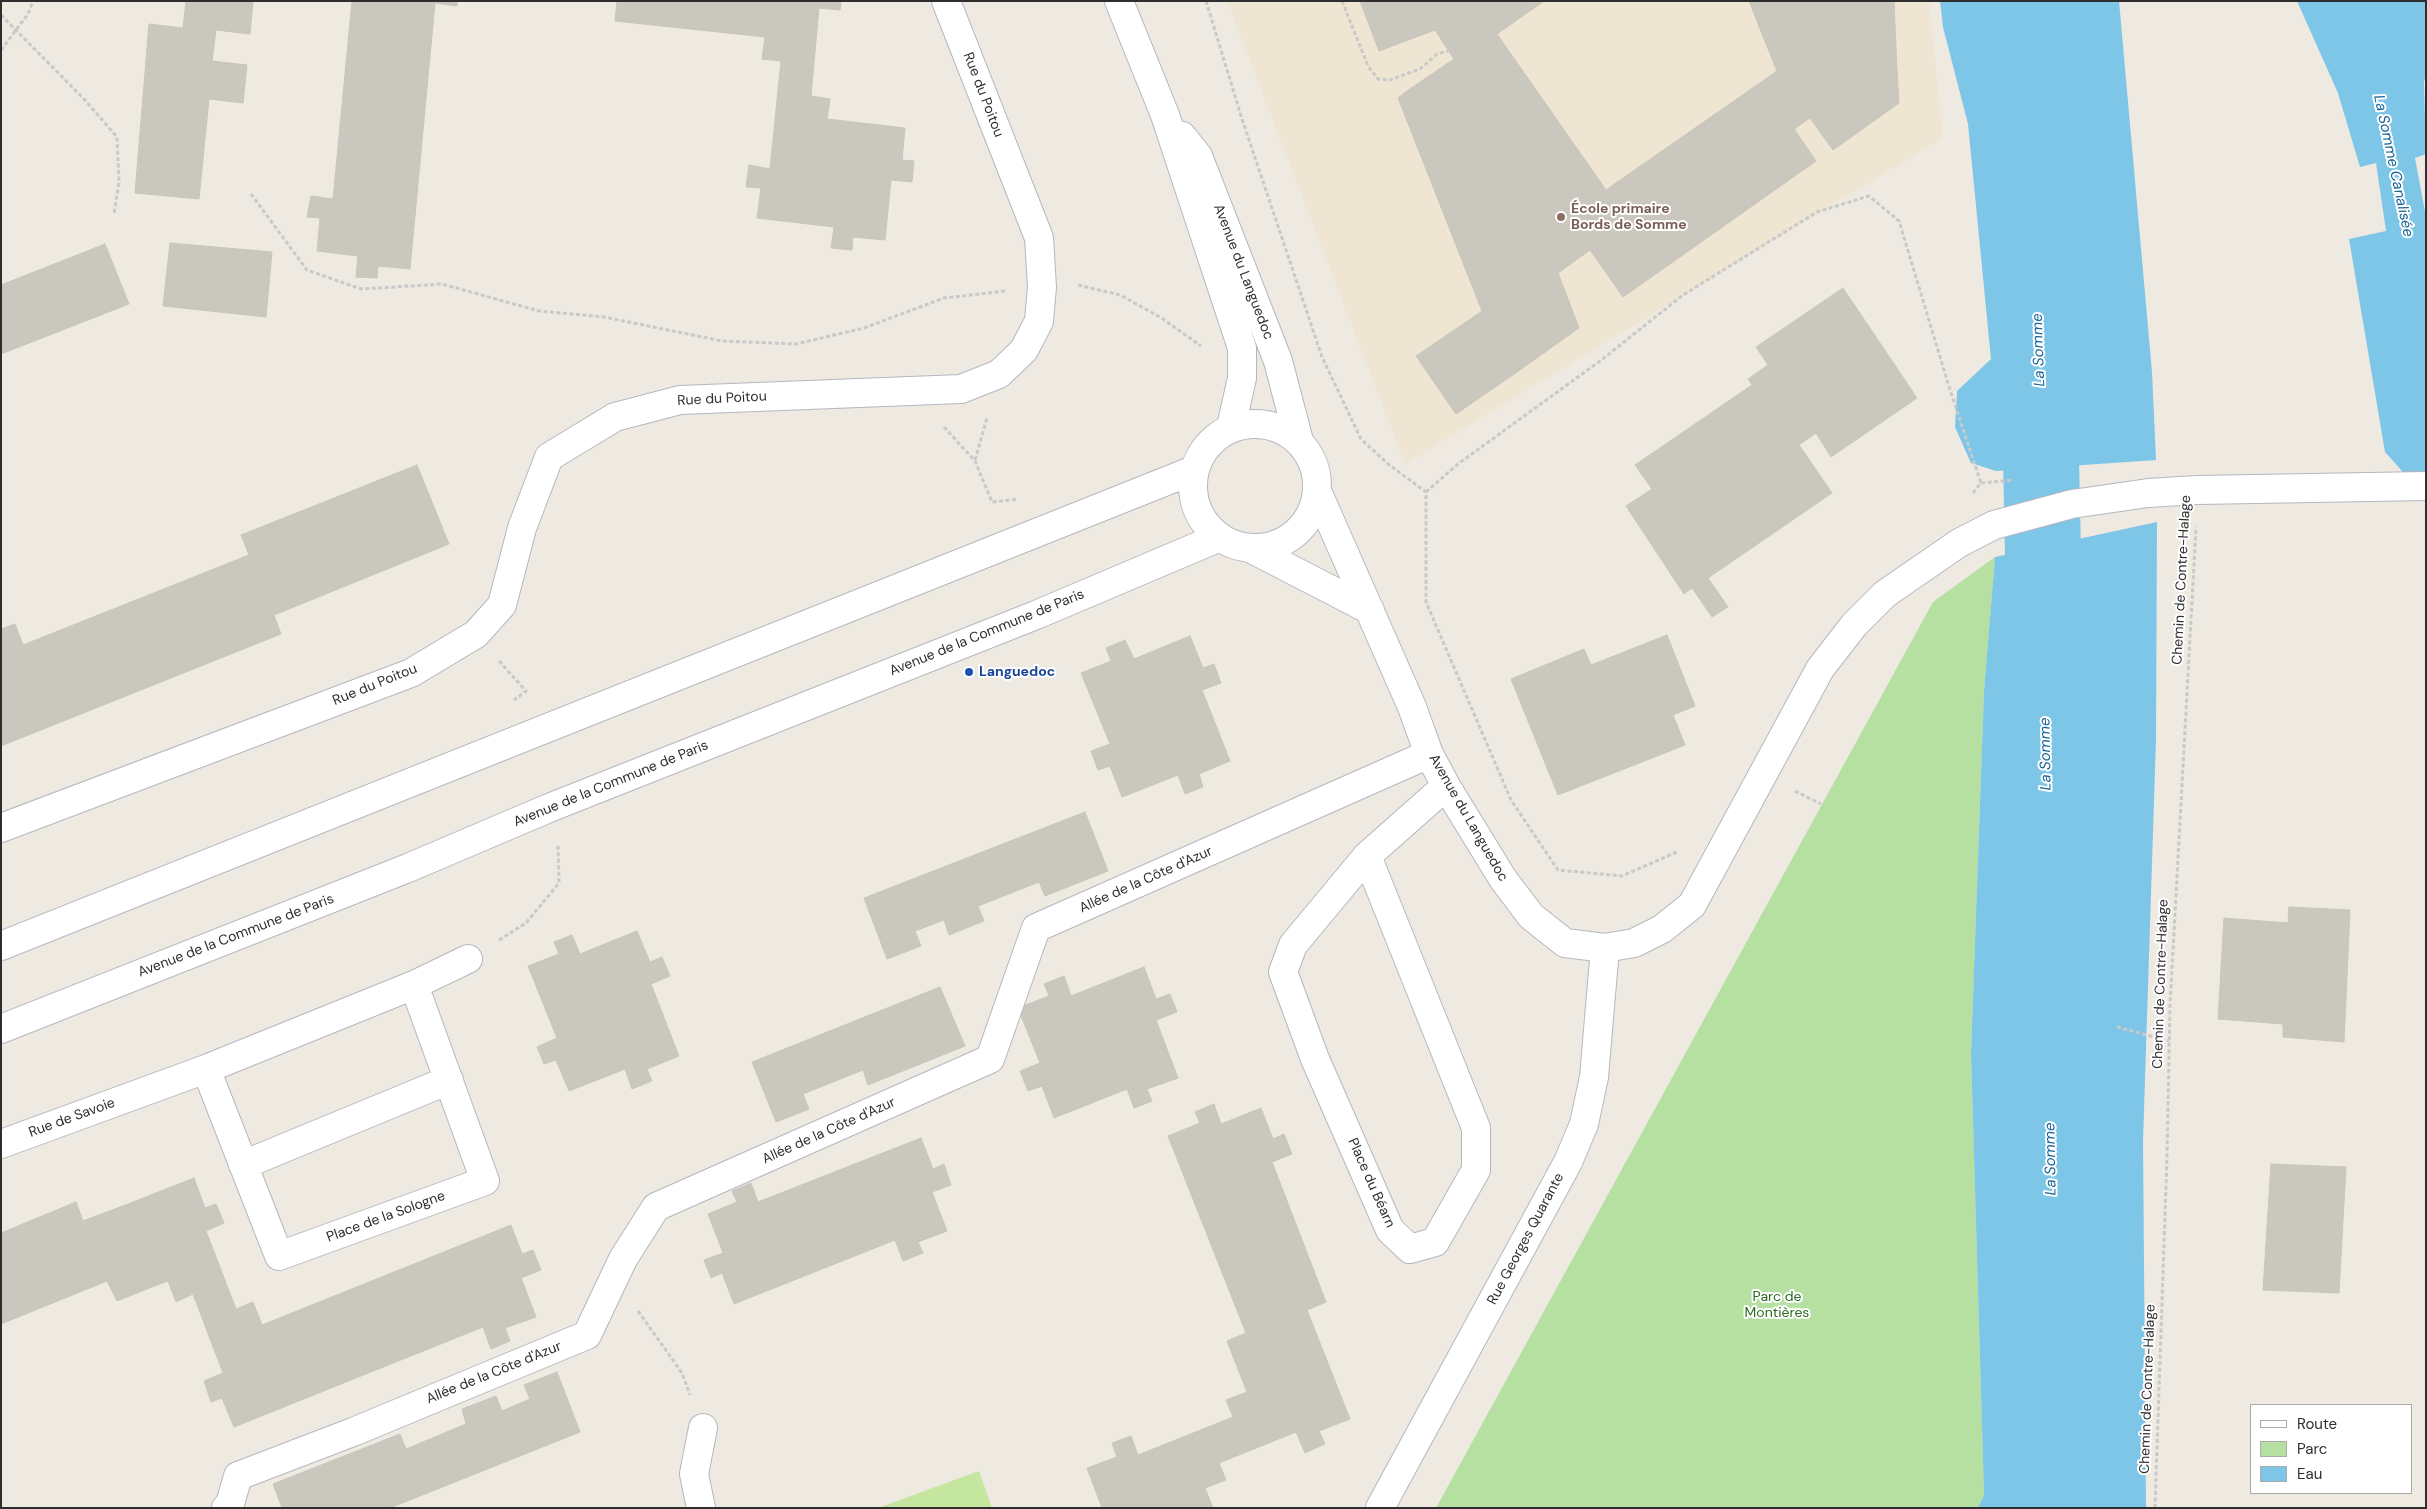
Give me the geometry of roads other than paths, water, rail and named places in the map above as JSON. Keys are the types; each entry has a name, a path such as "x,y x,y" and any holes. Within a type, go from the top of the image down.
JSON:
{"street":[{"name":"Rue du Poitou","path":"1,828 411,673 476,634 502,605 522,528 549,457 616,416 680,400 961,389 999,374 1024,350 1038,320 1042,287 1039,238 946,1"},
{"name":"Avenue du Languedoc","path":"1119,1 1165,115 1242,348 1242,378 1231,427"},
{"name":"Avenue du Languedoc","path":"1165,115 1198,156 1278,361 1299,441"},
{"path":"1250,548 1269,546 1288,539 1302,526 1312,510 1317,491 1314,464 1299,441 1282,430 1264,424 1231,427 1211,443 1194,470 1194,493 1198,509 1208,525 1220,537 1250,548 1370,610"},
{"path":"1,946 1194,470"},
{"name":"Avenue du Languedoc","path":"1317,491 1412,708 1429,754 1502,879 1531,916 1566,943 1605,948 1634,943 1662,929 1692,905 1820,670 1854,625 1885,594 1959,542 1994,525 2072,504 2148,493 2198,490 2426,486"},
{"name":"Avenue de la Commune de Paris","path":"1,1029 408,868 549,808 1036,615 1220,537"},
{"name":"Allée de la Côte d'Azur","path":"226,1508 230,1504 238,1476 353,1432 587,1335 623,1259 656,1207 990,1059 1036,928 1429,754"},
{"name":"Place du Béarn","path":"1367,856 1476,1128 1476,1170 1434,1242 1410,1249 1390,1230 1315,1058 1283,972 1293,945 1367,856 1446,786"},
{"name":"Rue Georges Quarante","path":"1380,1508 1568,1162 1584,1124 1594,1077 1605,948"},
{"path":"206,1069 414,984 468,959"},
{"name":"Place de la Sologne","path":"206,1069 278,1256 486,1181 414,984"},
{"name":"Rue de Savoie","path":"1,1144 206,1069"},
{"path":"243,1165 449,1080"},
{"path":"701,1508 694,1474 703,1428"}],"water":[{"path":"1940,1 2119,1 2152,372 2156,460 1996,471 1971,463 1955,427 1957,391 1991,359 1968,124 1943,27"},
{"name":"La Somme Canalisée","path":"2297,1 2426,1 2426,74 2424,82 2426,154 2415,158 2426,217 2426,498 2385,452 2349,239 2386,231 2376,163 2360,167 2338,93"},
{"path":"2157,522 2156,739 2143,1141 2146,1508 1978,1508 1984,1495 1971,1054 1984,691 1995,557"}],"waterway":[{"name":"La Somme","path":"2039,361 2045,652"}],"place":[{"name":"École primaire Bords de Somme","path":"1561,217"},
{"name":"Languedoc","path":"969,672"}],"park label":[{"name":"Parc de Montières","path":"1777,1305"}]}
